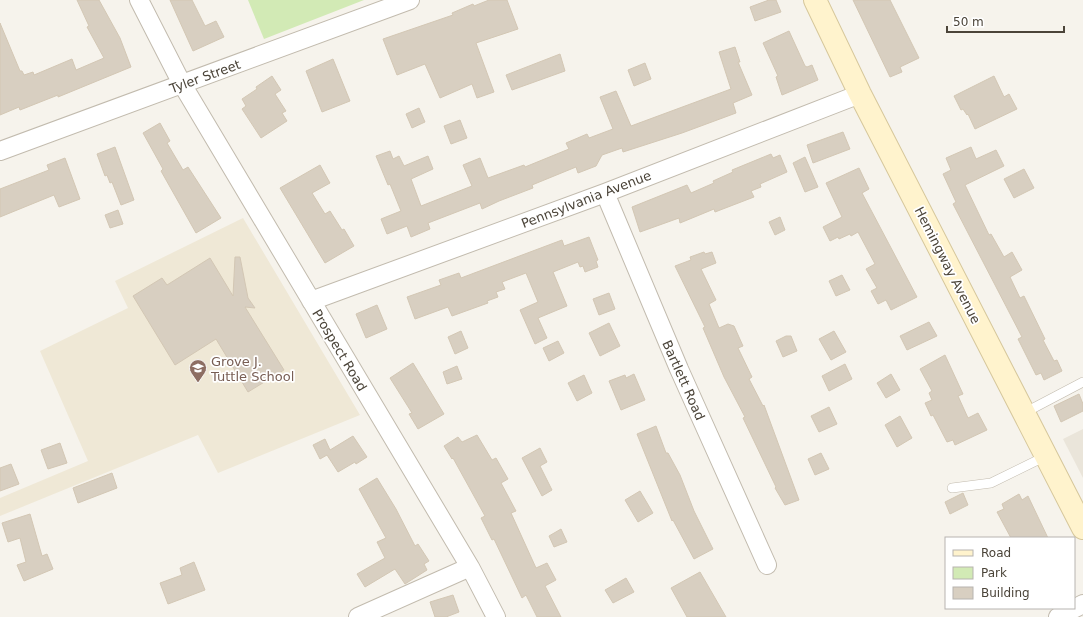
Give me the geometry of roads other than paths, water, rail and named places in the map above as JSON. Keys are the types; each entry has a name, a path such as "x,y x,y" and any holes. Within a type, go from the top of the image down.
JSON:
{"main road":[{"name":"Hemingway Avenue","path":"816,0 860,94 1083,528"}],"street":[{"name":"Prospect Road","path":"138,0 182,84 470,567 496,617"},
{"name":"Tyler Street","path":"0,151 410,0"},
{"name":"Pennsylvania Avenue","path":"311,302 605,193 860,94"},
{"name":"Bartlett Road","path":"605,193 679,369 768,565"},
{"path":"358,617 470,567"},
{"path":"1058,617 1073,609"}],"lane":[{"path":"1024,414 1083,382"},
{"path":"952,488 991,483 1046,456"}],"place":[{"name":"Grove J. Tuttle School","path":"198,383"}]}
